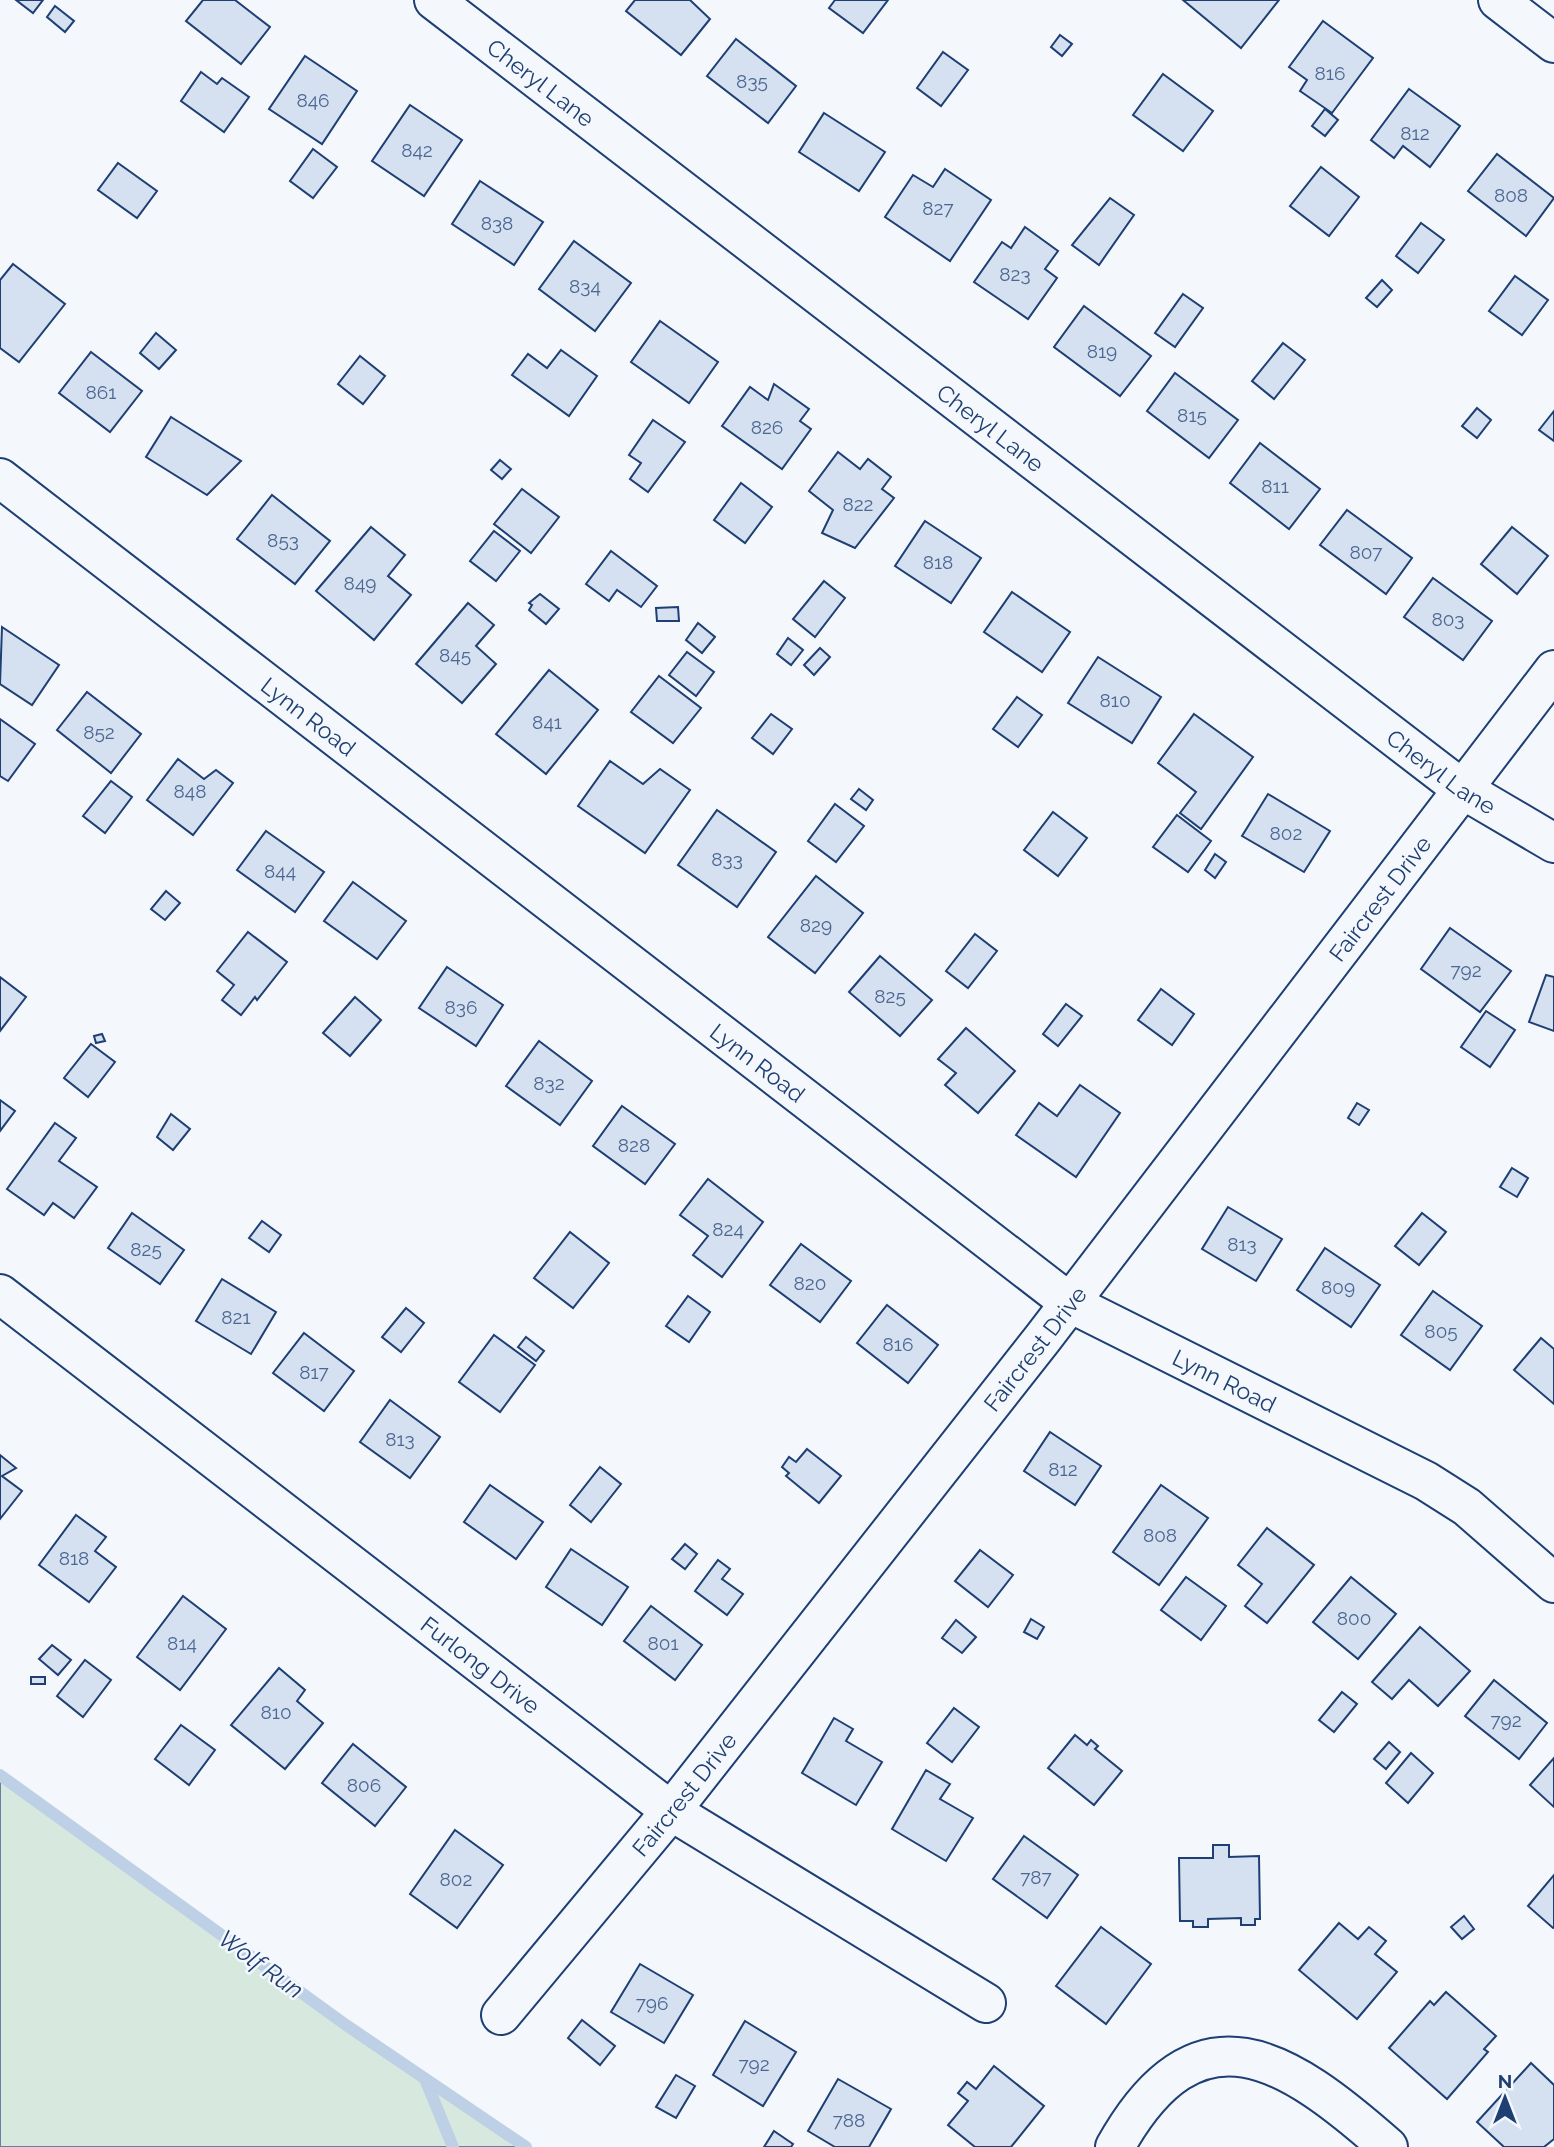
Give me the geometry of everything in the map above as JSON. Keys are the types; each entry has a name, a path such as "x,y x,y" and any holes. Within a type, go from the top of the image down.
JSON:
{"street":[{"name":"Cheryl Lane","path":"434,0 1462,789 1554,843"},
{"path":"1498,0 1554,43"},
{"name":"Lynn Road","path":"0,478 1070,1303 1426,1480 1467,1507 1554,1583"},
{"name":"Faircrest Drive","path":"501,2015 671,1811 1070,1303 1554,670"},
{"name":"Furlong Drive","path":"0,1294 671,1811 986,2003"},
{"path":"1115,2147 1128,2122 1166,2079 1198,2060 1232,2055 1265,2060 1294,2074 1388,2147"}],"shaded area":[{"path":"0,1774 521,2147 0,2147"}],"building":[{"path":"16,0 43,0 33,13"},
{"path":"203,0 235,0 270,27 241,64 186,21"},
{"path":"635,0 690,0 710,19 681,55 626,11"},
{"path":"835,0 888,0 863,33 829,8"},
{"path":"1183,0 1279,0 1241,48"},
{"path":"55,6 74,21 65,32 47,17"},
{"path":"1323,21 1373,58 1332,113 1300,91 1307,80 1289,67"},
{"path":"1060,35 1072,44 1062,56 1051,47"},
{"path":"736,39 796,86 768,123 707,76"},
{"path":"943,52 968,70 941,106 917,88"},
{"path":"305,56 357,91 322,144 269,109"},
{"path":"201,72 217,84 222,78 249,97 224,132 181,101"},
{"path":"1163,74 1213,111 1183,151 1133,115"},
{"path":"1409,89 1460,126 1430,167 1403,146 1394,158 1371,140"},
{"path":"410,105 462,140 424,196 372,161"},
{"path":"1325,109 1338,120 1325,136 1312,126"},
{"path":"824,113 885,152 859,191 799,152"},
{"path":"313,149 337,167 313,198 290,181"},
{"path":"1497,154 1554,198 1526,236 1468,191"},
{"path":"118,163 157,191 137,218 98,190"},
{"path":"1321,167 1359,197 1329,236 1290,206"},
{"path":"945,169 991,200 950,261 885,217 913,175 933,187"},
{"path":"480,181 543,222 514,265 452,224"},
{"path":"1110,198 1134,215 1099,265 1072,245"},
{"path":"1421,223 1444,240 1418,273 1396,256"},
{"path":"1025,227 1058,251 1045,269 1057,278 1028,319 974,282 1002,242 1011,248"},
{"path":"574,241 631,283 595,331 539,289"},
{"path":"13,264 65,304 19,362 0,348 0,280"},
{"path":"1515,276 1548,300 1522,335 1489,311"},
{"path":"1382,280 1392,290 1377,307 1366,298"},
{"path":"1183,294 1203,308 1175,347 1155,333"},
{"path":"1084,306 1151,356 1120,396 1054,347"},
{"path":"660,321 718,362 689,403 631,362"},
{"path":"156,333 176,350 159,369 140,353"},
{"path":"1283,343 1305,360 1274,399 1252,381"},
{"path":"561,350 597,376 569,416 512,375 528,354 547,368"},
{"path":"91,352 142,391 110,432 59,393"},
{"path":"360,356 385,376 363,404 338,384"},
{"path":"1175,373 1238,420 1209,458 1147,411"},
{"path":"774,384 809,409 800,421 811,429 782,469 722,426 750,387 768,400"},
{"path":"1477,408 1491,420 1477,438 1462,426"},
{"path":"1554,411 1554,441 1539,430"},
{"path":"171,417 241,461 207,495 146,457"},
{"path":"653,420 685,442 648,492 630,479 641,463 629,455"},
{"path":"1260,443 1320,489 1289,529 1230,483"},
{"path":"838,452 860,469 868,459 891,477 882,489 894,498 855,548 822,533 833,510 809,491"},
{"path":"500,460 511,469 502,479 491,470"},
{"path":"741,483 772,507 745,543 714,520"},
{"path":"522,489 559,517 531,553 494,524"},
{"path":"272,495 330,541 295,584 237,539"},
{"path":"1347,510 1412,558 1386,594 1320,545"},
{"path":"925,521 981,558 951,603 895,566"},
{"path":"371,527 405,555 388,576 411,595 374,640 316,591"},
{"path":"1512,527 1548,556 1517,594 1481,564"},
{"path":"494,531 520,551 496,581 470,561"},
{"path":"611,551 657,586 641,607 617,590 609,601 586,584"},
{"path":"1433,578 1492,621 1463,660 1404,617"},
{"path":"824,581 845,598 815,637 793,619"},
{"path":"1012,592 1070,632 1042,672 984,632"},
{"path":"540,594 559,609 546,624 529,610 532,605 529,603"},
{"path":"468,603 494,625 476,646 496,664 462,703 416,664"},
{"path":"678,607 679,621 657,621 656,608"},
{"path":"698,623 715,637 702,653 686,640"},
{"path":"2,627 59,665 32,705 0,684"},
{"path":"788,638 803,650 791,665 777,654"},
{"path":"820,648 830,657 814,675 804,665"},
{"path":"687,652 714,672 696,696 669,675"},
{"path":"1098,657 1161,697 1132,743 1068,703"},
{"path":"549,670 598,710 546,774 496,734"},
{"path":"659,676 701,708 673,743 631,712"},
{"path":"87,692 141,734 111,773 57,730"},
{"path":"1017,697 1042,715 1018,747 993,729"},
{"path":"771,714 792,729 773,754 752,738"},
{"path":"1194,714 1253,757 1201,829 1180,813 1196,792 1158,763"},
{"path":"0,719 35,744 8,781 0,776"},
{"path":"178,759 204,779 216,770 233,783 193,835 147,800"},
{"path":"610,761 643,784 660,769 690,790 645,853 578,806"},
{"path":"111,781 132,797 105,833 83,816"},
{"path":"859,789 873,800 866,810 851,799"},
{"path":"1268,794 1330,831 1304,872 1242,836"},
{"path":"835,804 864,826 836,862 808,841"},
{"path":"717,810 776,852 737,907 678,865"},
{"path":"1053,812 1087,838 1058,876 1024,850"},
{"path":"1177,815 1211,841 1188,872 1153,847"},
{"path":"266,831 324,872 295,912 237,870"},
{"path":"1215,854 1226,862 1215,878 1205,870"},
{"path":"816,876 863,913 815,973 768,937"},
{"path":"353,882 406,921 377,959 324,921"},
{"path":"166,891 180,903 165,920 151,909"},
{"path":"1450,928 1511,971 1480,1012 1421,969"},
{"path":"248,932 287,962 257,1000 255,997 241,1015 222,1000 234,985 217,971"},
{"path":"975,934 997,951 968,988 946,971"},
{"path":"880,956 932,1000 900,1036 849,992"},
{"path":"447,967 503,1005 476,1046 419,1008"},
{"path":"1546,975 1554,977 1554,1031 1529,1022"},
{"path":"0,977 26,997 0,1031"},
{"path":"1161,989 1194,1014 1172,1045 1138,1020"},
{"path":"355,997 381,1020 350,1056 323,1033"},
{"path":"1066,1004 1082,1016 1058,1046 1043,1034"},
{"path":"1486,1011 1515,1030 1490,1067 1461,1047"},
{"path":"966,1028 1015,1071 978,1113 945,1085 956,1073 938,1059"},
{"path":"102,1034 105,1041 96,1043 94,1036"},
{"path":"539,1041 592,1081 560,1125 506,1086"},
{"path":"91,1044 115,1062 88,1097 64,1078"},
{"path":"1080,1085 1120,1113 1076,1177 1016,1135 1039,1103 1057,1116"},
{"path":"0,1100 15,1111 0,1131"},
{"path":"1357,1103 1369,1110 1359,1125 1348,1118"},
{"path":"622,1106 675,1144 645,1184 593,1146"},
{"path":"171,1114 190,1129 173,1150 157,1137"},
{"path":"55,1123 76,1138 59,1161 97,1187 74,1218 53,1203 44,1215 7,1189"},
{"path":"1512,1168 1528,1178 1517,1197 1500,1187"},
{"path":"708,1179 763,1222 722,1277 693,1255 708,1236 680,1215"},
{"path":"1228,1207 1282,1239 1256,1281 1202,1249"},
{"path":"132,1213 184,1250 160,1284 108,1248"},
{"path":"1422,1213 1446,1232 1419,1265 1395,1246"},
{"path":"262,1221 281,1235 269,1252 249,1238"},
{"path":"570,1232 609,1263 573,1308 534,1278"},
{"path":"801,1244 851,1281 820,1322 770,1285"},
{"path":"1325,1248 1380,1285 1351,1327 1297,1290"},
{"path":"222,1279 276,1312 251,1354 196,1321"},
{"path":"1433,1291 1482,1326 1450,1370 1401,1335"},
{"path":"688,1296 710,1312 689,1342 666,1326"},
{"path":"887,1305 938,1345 908,1383 857,1343"},
{"path":"406,1308 424,1323 401,1352 382,1337"},
{"path":"304,1333 354,1371 324,1411 273,1373"},
{"path":"494,1335 535,1365 500,1412 459,1382"},
{"path":"526,1337 544,1351 536,1361 518,1347"},
{"path":"1541,1338 1554,1349 1554,1404 1514,1370"},
{"path":"390,1400 440,1437 410,1478 360,1442"},
{"path":"1050,1432 1101,1466 1075,1505 1024,1471"},
{"path":"807,1449 841,1476 819,1503 786,1476 789,1473 782,1467 789,1457 796,1462"},
{"path":"0,1455 16,1468 2,1476 22,1491 0,1519"},
{"path":"600,1467 621,1484 591,1522 570,1505"},
{"path":"490,1485 543,1522 516,1559 464,1522"},
{"path":"1161,1485 1208,1518 1159,1585 1113,1552"},
{"path":"76,1515 106,1537 95,1551 116,1567 89,1602 39,1565"},
{"path":"1267,1528 1314,1565 1267,1623 1245,1606 1262,1584 1238,1565"},
{"path":"685,1544 697,1554 685,1569 672,1559"},
{"path":"571,1549 628,1587 602,1625 546,1587"},
{"path":"980,1550 1013,1575 988,1607 955,1581"},
{"path":"718,1560 730,1569 722,1579 743,1594 727,1615 695,1591"},
{"path":"1186,1577 1226,1606 1201,1640 1161,1610"},
{"path":"1351,1577 1396,1614 1358,1659 1313,1622"},
{"path":"183,1596 226,1629 180,1690 137,1657"},
{"path":"651,1606 702,1645 675,1680 624,1641"},
{"path":"1031,1619 1044,1627 1037,1639 1024,1632"},
{"path":"956,1620 976,1637 962,1653 942,1638"},
{"path":"1420,1627 1470,1671 1438,1706 1409,1680 1392,1699 1372,1682"},
{"path":"52,1645 71,1660 58,1675 39,1659"},
{"path":"85,1660 111,1680 83,1717 57,1696"},
{"path":"279,1668 305,1690 297,1701 323,1723 285,1769 231,1725"},
{"path":"31,1677 45,1677 45,1684 31,1684"},
{"path":"1494,1680 1547,1723 1519,1759 1465,1716"},
{"path":"1342,1692 1357,1704 1334,1732 1319,1720"},
{"path":"954,1708 979,1727 952,1762 927,1743"},
{"path":"834,1718 853,1729 846,1741 882,1762 856,1805 802,1773"},
{"path":"181,1725 215,1750 189,1785 155,1759"},
{"path":"1075,1735 1087,1745 1091,1740 1098,1746 1095,1749 1122,1771 1094,1805 1048,1768"},
{"path":"1389,1742 1400,1752 1386,1769 1374,1759"},
{"path":"353,1744 406,1787 375,1826 322,1783"},
{"path":"1411,1753 1433,1773 1408,1803 1386,1783"},
{"path":"1554,1758 1554,1807 1530,1785"},
{"path":"926,1770 950,1784 940,1799 973,1818 946,1861 892,1829"},
{"path":"455,1830 503,1865 457,1928 410,1894"},
{"path":"1024,1836 1078,1875 1047,1918 993,1879"},
{"path":"1213,1845 1229,1845 1229,1857 1259,1856 1260,1919 1255,1919 1255,1925 1241,1925 1241,1918 1208,1919 1208,1927 1193,1927 1193,1921 1180,1921 1179,1858 1213,1858"},
{"path":"1554,1875 1554,1927 1553,1928 1528,1906"},
{"path":"1464,1916 1474,1929 1462,1939 1451,1927"},
{"path":"1339,1923 1358,1939 1369,1927 1386,1941 1375,1954 1397,1972 1357,2019 1299,1970"},
{"path":"1101,1927 1151,1964 1106,2024 1056,1986"},
{"path":"640,1964 693,1995 664,2043 611,2012"},
{"path":"1446,1992 1496,2036 1484,2049 1488,2052 1447,2099 1389,2048 1430,2001 1434,2005"},
{"path":"582,2020 615,2046 600,2065 568,2038"},
{"path":"745,2021 796,2052 763,2106 713,2075"},
{"path":"1531,2063 1554,2085 1554,2139 1544,2147 1504,2147 1477,2122"},
{"path":"994,2066 1044,2106 1011,2147 975,2147 948,2125 968,2101 958,2093 967,2082 976,2089"},
{"path":"676,2075 695,2086 676,2118 656,2107"},
{"path":"838,2079 891,2109 869,2147 835,2147 808,2131"},
{"path":"774,2131 793,2144 791,2147 764,2147"}],"waterway":[{"name":"Wolf Run","path":"0,1775 346,2025 526,2147"},
{"path":"425,2079 453,2147"}]}
